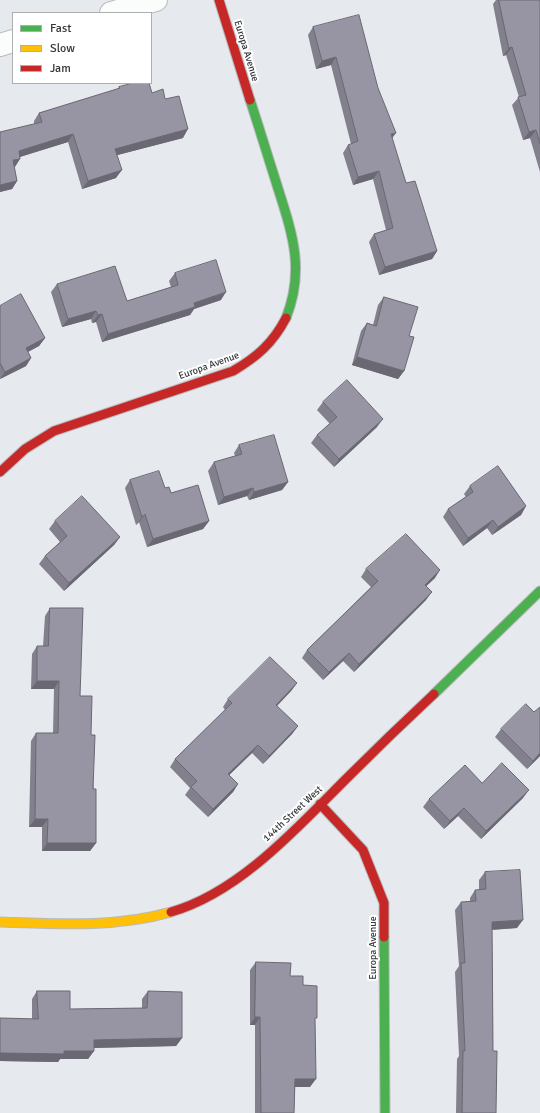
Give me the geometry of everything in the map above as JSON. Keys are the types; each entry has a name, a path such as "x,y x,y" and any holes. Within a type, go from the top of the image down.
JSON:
{"street":[{"path":"114,12 156,0"},
{"name":"Europa Avenue","path":"0,472 14,456 32,443 54,431 233,371 251,362 266,348 279,332 288,314 295,290 296,264 294,241 218,0"},
{"path":"0,45 12,41"},
{"name":"144th Street West","path":"0,922 116,924 176,911 204,899 227,885 262,859 540,591"},
{"name":"Europa Avenue","path":"320,804 363,850 384,903 385,1113"}],"building":[{"path":"499,0 540,0 540,144 536,130 529,132 518,97 526,95 512,47 509,48"},
{"path":"359,15 378,88 396,133 391,134 406,183 415,181 437,251 385,267 374,234 393,228 379,171 358,177 348,145 358,141 336,57 322,61 313,27"},
{"path":"130,84 149,84 152,93 163,89 165,99 179,96 188,129 115,149 122,170 88,181 73,134 19,151 20,159 13,160 17,181 0,185 0,132 42,122 39,113 120,88 119,87"},
{"path":"216,260 226,292 194,303 195,307 108,334 102,314 98,315 96,311 68,319 57,284 115,266 127,301 178,285 175,273"},
{"path":"21,294 45,338 26,348 31,358 5,372 0,363 0,306"},
{"path":"384,297 418,307 409,336 414,337 404,371 357,357 367,323 376,326"},
{"path":"347,380 383,419 339,459 317,435 337,417 323,402"},
{"path":"274,435 288,482 254,492 253,488 224,497 214,462 242,454 239,445"},
{"path":"498,466 526,506 498,527 493,520 468,538 448,509 473,492 470,486"},
{"path":"159,471 165,488 169,487 171,493 198,485 209,521 153,539 145,514 142,517 130,480"},
{"path":"82,496 120,537 69,583 45,556 67,536 55,521"},
{"path":"406,534 440,570 425,585 432,592 359,664 349,653 329,672 307,650 378,581 366,569"},
{"path":"50,608 83,608 80,696 92,696 91,735 95,735 93,789 96,789 96,843 47,843 48,819 35,819 36,733 58,733 59,681 37,681 37,646 48,646"},
{"path":"270,657 297,683 276,705 298,726 269,756 258,745 228,774 238,784 213,809 191,787 197,781 175,759 232,703 228,699"},
{"path":"526,704 534,712 540,707 540,753 533,761 501,729"},
{"path":"502,763 529,790 486,831 464,808 450,821 429,799 465,765 482,783"},
{"path":"520,870 523,920 492,922 493,1051 497,1051 496,1113 462,1113 463,1051 465,1051 461,963 465,963 461,902 476,901 475,890 486,889 485,872"},
{"path":"256,962 291,963 290,976 303,976 303,985 317,986 317,1018 315,1018 316,1079 295,1079 294,1113 261,1113 260,1017 255,1017"},
{"path":"37,991 70,991 70,1009 147,1008 148,991 182,992 182,1038 94,1040 94,1051 64,1051 64,1054 0,1053 0,1018 38,1019"}],"traffic: fast":[{"path":"250,100 287,216 294,249 296,266 295,282 292,300 286,318"},
{"path":"434,694 540,591"},
{"path":"384,937 385,1113"}],"traffic: slow":[{"path":"0,922 64,924 107,923 129,921 171,912"}],"traffic: jam":[{"path":"219,0 250,100"},
{"path":"0,472 25,449 54,431 233,371 264,349 276,335 286,318"},
{"path":"171,912 196,903 220,890 244,874 266,856 434,694"},
{"path":"320,804 363,850 384,903 384,937"}]}
